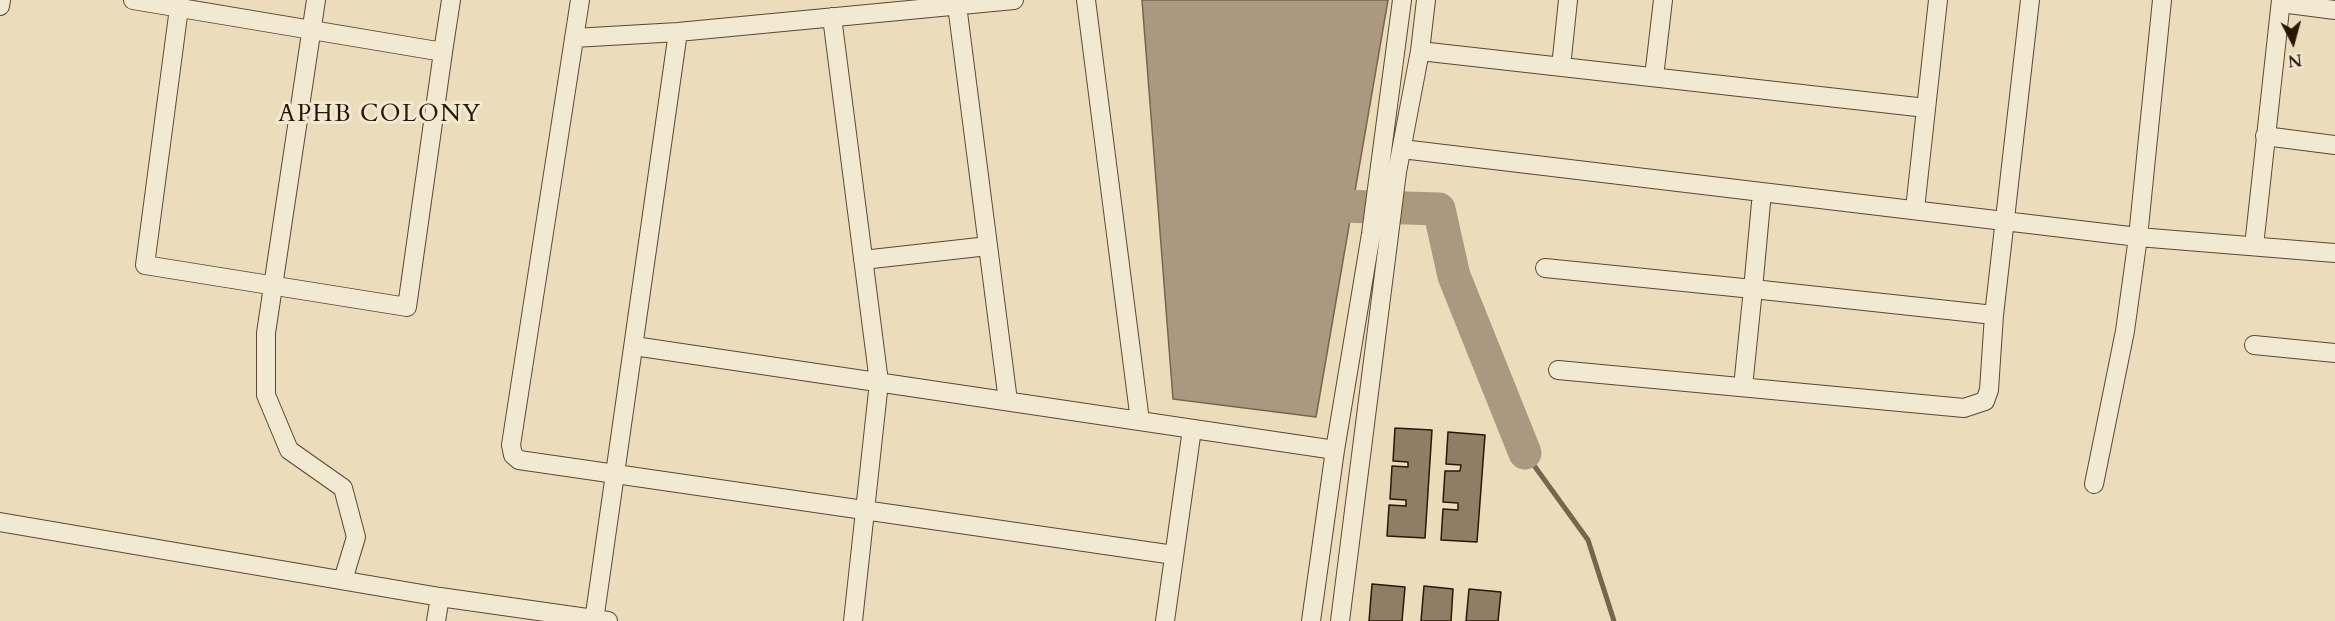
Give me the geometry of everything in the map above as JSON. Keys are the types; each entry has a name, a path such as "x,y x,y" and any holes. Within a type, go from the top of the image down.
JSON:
{"street":[{"path":"0,6 1,0"},
{"path":"133,0 443,52"},
{"path":"316,0 266,333 266,395 289,450 343,488 356,537 344,580"},
{"path":"178,8 144,265 407,307 451,0"},
{"path":"580,0 511,445 513,455 519,460 1174,555"},
{"path":"574,38 678,32 1014,0"},
{"path":"1086,0 1140,421"},
{"path":"1311,621 1335,450 1371,234 1402,0"},
{"path":"1340,621 1402,149 1420,51 1426,0"},
{"path":"1561,67 1568,0"},
{"path":"1654,77 1663,0"},
{"path":"1915,209 1938,0"},
{"path":"1558,370 1964,408 1976,406 1985,401 1989,390 1994,315 2030,0"},
{"path":"2094,484 2125,332 2138,237 2162,0"},
{"path":"2254,246 2281,2 2335,10"},
{"path":"957,5 1008,401"},
{"path":"831,17 879,382 867,511 853,621"},
{"path":"0,522 440,597 599,620 615,474 678,32"},
{"path":"1420,51 1926,108"},
{"path":"2265,136 2335,145"},
{"path":"1402,149 2138,237 2335,253"},
{"path":"1743,387 1762,192"},
{"path":"863,260 988,246"},
{"path":"1545,268 1994,315"},
{"path":"2254,345 2335,353"},
{"path":"634,346 1335,450"},
{"path":"1166,621 1192,429"},
{"path":"436,621 440,597"}],"shaded area":[{"path":"1142,0 1388,0 1316,417 1173,399"}],"building":[{"path":"1395,428 1432,430 1425,538 1387,536 1389,505 1406,506 1406,500 1390,499 1392,466 1408,467 1408,462 1393,461"},
{"path":"1448,432 1485,435 1477,542 1441,540 1443,509 1458,510 1458,503 1443,502 1445,471 1460,471 1461,465 1446,464"},
{"path":"1372,584 1405,587 1402,621 1369,621"},
{"path":"1424,586 1453,589 1451,621 1421,621"},
{"path":"1469,589 1501,592 1498,621 1466,621"}],"waterway":[{"path":"1307,205 1439,209 1454,276 1525,453"},
{"path":"1525,453 1588,540 1614,621"}],"district":[{"name":"APHB COLONY","path":"380,115"}]}
